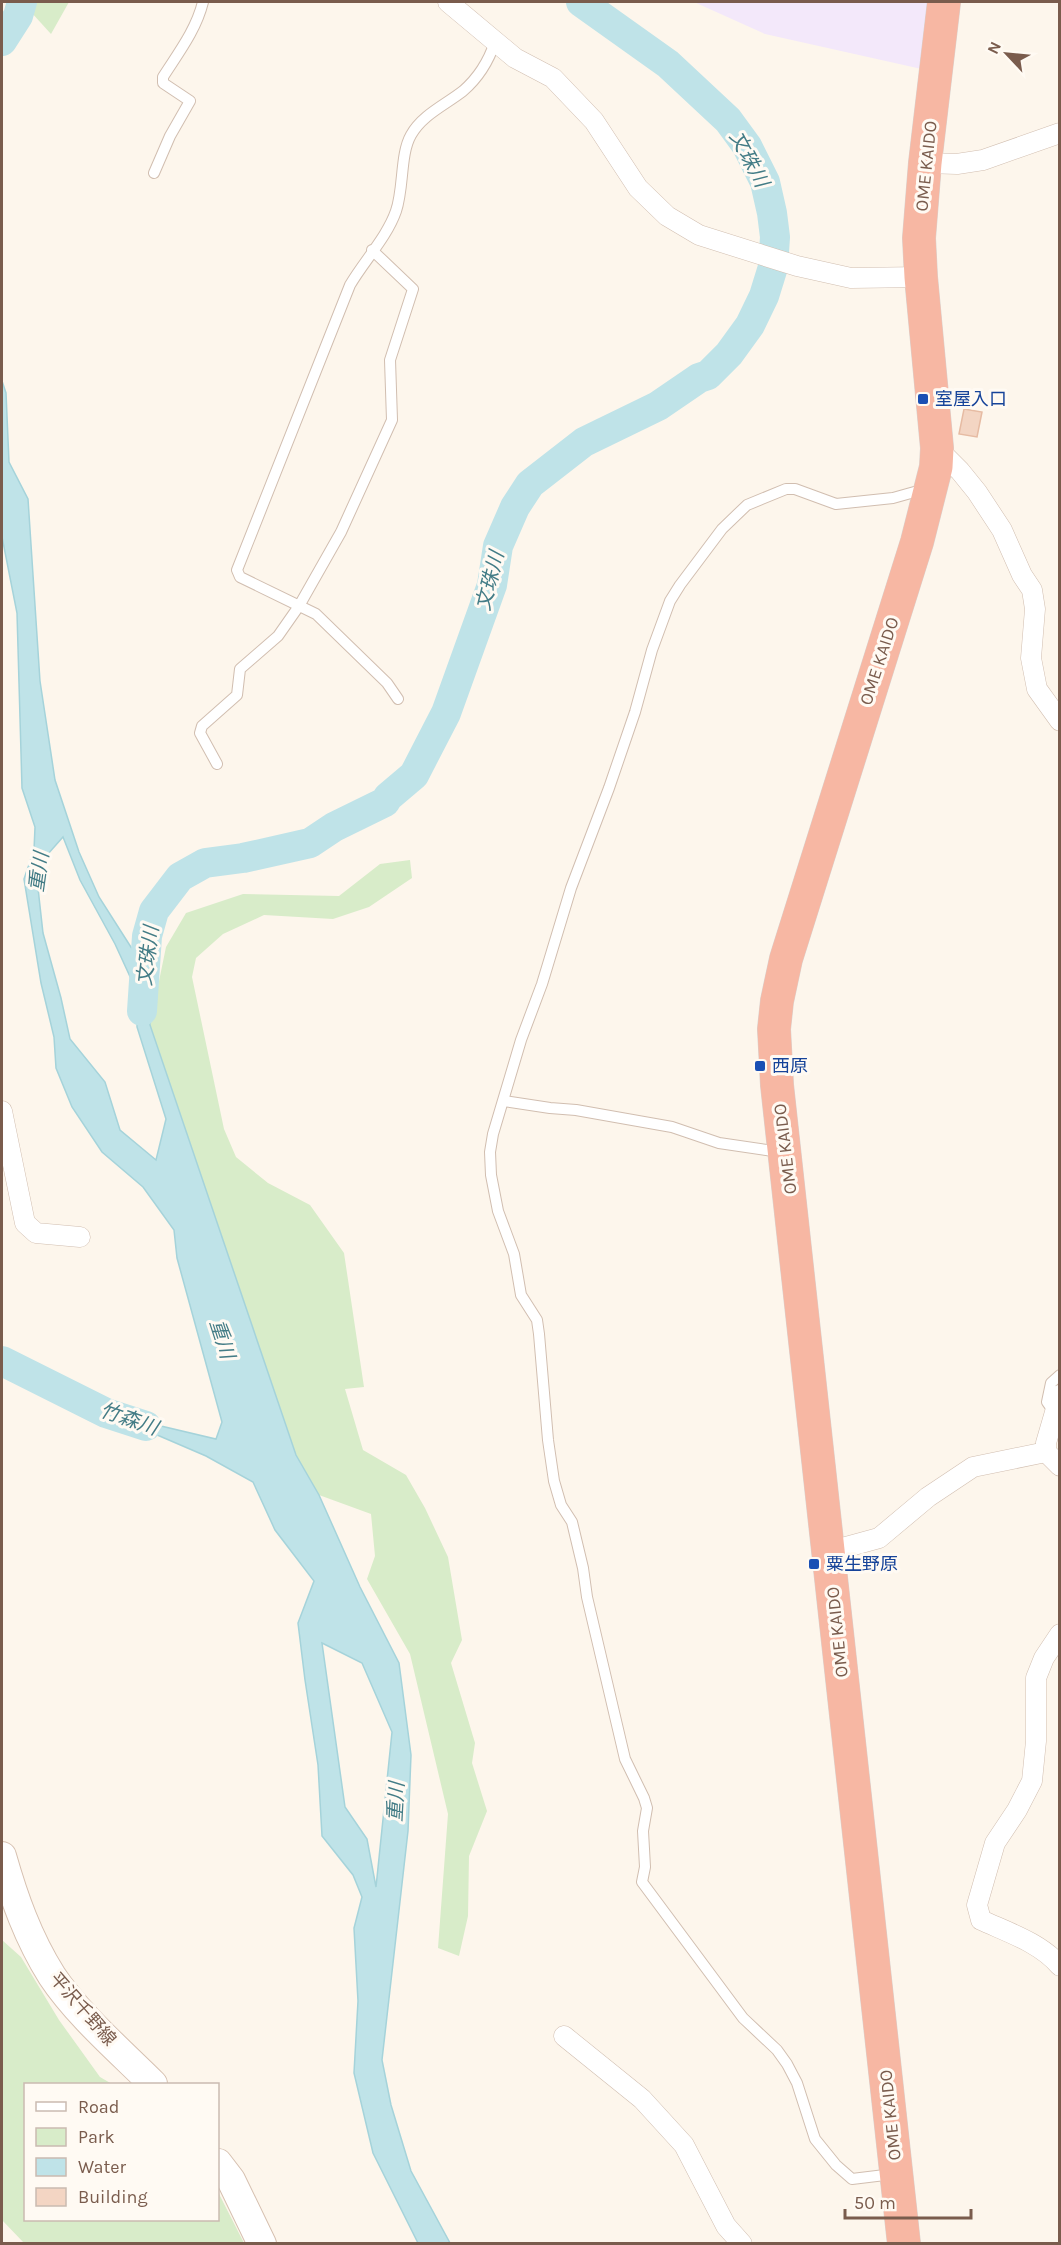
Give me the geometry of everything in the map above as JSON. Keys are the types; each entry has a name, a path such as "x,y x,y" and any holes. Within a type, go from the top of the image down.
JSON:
{"highway":[{"name":"OME KAIDO","path":"904,2244 777,1085 774,1029 786,959 917,542 931,487 937,448 929,342 921,277 920,207 944,2"}],"main road":[{"name":"平沢千野線","path":"2,1856 13,1895 31,1938 53,1977 80,2010 151,2083"},
{"path":"219,2164 231,2180 262,2244"}],"street":[{"path":"448,2 515,58 553,78 594,121 638,188 667,216 699,236 797,266 851,278 921,277"},
{"path":"924,163 957,164 983,160 1059,133"},
{"path":"937,448 977,492 1002,530 1022,575 1032,590 1035,609 1031,658 1037,689 1059,721"},
{"path":"2,1111 25,1222 36,1233 80,1238"},
{"path":"828,1552 879,1538 928,1497 973,1467 1053,1459 1046,1443 1057,1403"},
{"path":"1059,1634 1044,1658 1036,1678 1036,1741 1032,1781 1017,1810 995,1843 977,1905 981,1920 1035,1946 1059,1966"},
{"path":"564,2036 642,2099 684,2145 726,2226 742,2244"}],"lane":[{"path":"154,172 170,136 190,101 163,83 163,76 189,38 199,18 203,2"},
{"path":"398,699 387,683 316,614 240,577 237,570 350,285 396,213 402,188 406,144 412,132 431,113 472,82 490,57 495,42"},
{"path":"217,764 201,733 202,726 237,695 240,669 278,636 299,606 341,532 392,420 390,360 412,289 372,250"},
{"path":"896,2174 852,2179 836,2165 815,2139 797,2083 787,2064 777,2050 742,2018 642,1882 645,1867 643,1831 647,1808 625,1759 587,1598 583,1568 572,1522 561,1505 554,1481 537,1320 521,1295 514,1254 498,1211 491,1175 490,1152 493,1134 521,1040 542,984 571,888 609,788 670,601 680,585 722,529 747,505 786,489 795,489 836,504 893,498 931,487"},
{"path":"504,1101 576,1110 672,1127 719,1143 785,1153"},
{"path":"1057,1403 1047,1402 1051,1383 1059,1375"}],"shaded area":[{"path":"694,2 929,2 926,70 765,34"}],"green space":[{"path":"34,2 69,2 51,34 31,12"},
{"path":"410,860 412,878 369,907 333,919 264,915 223,934 196,958 192,977 224,1129 236,1157 268,1183 310,1205 344,1253 364,1387 345,1389 363,1450 406,1475 425,1508 448,1557 462,1640 451,1663 475,1743 472,1763 487,1811 469,1856 468,1916 459,1956 438,1948 448,1814 410,1654 367,1579 375,1556 371,1514 319,1495 296,1455 150,1025 166,947 186,913 243,894 339,896 380,864"},
{"path":"2,1940 21,1957 59,2020 100,2077 110,2083 24,2083 24,2221 219,2221 219,2194 244,2243 24,2243 2,2220"}],"water":[{"path":"2,381 6,393 9,462 28,499 40,681 55,780 79,852 99,897 150,980 150,1025 296,1455 319,1495 360,1587 399,1663 411,1755 408,1831 382,2060 391,2105 411,2171 450,2243 418,2243 373,2153 354,2073 358,2001 354,1928 362,1897 353,1875 322,1836 318,1765 298,1623 314,1581 275,1530 253,1482 206,1456 106,1413 216,1439 222,1422 177,1258 174,1230 143,1187 102,1152 72,1107 56,1068 54,1037 41,983 24,879 34,850 35,827 22,788 17,613 2,537","holes":["63,837 80,880 115,944 138,994 137,1027 166,1119 156,1160 120,1130 105,1082 70,1039 43,933 38,888 47,855","322,1643 362,1663 392,1732 376,1887 367,1839 345,1807"]}],"building":[{"path":"964,409 982,412 977,437 959,434"}],"waterway":[{"name":"重川","path":"2,41 18,16 22,2"},
{"name":"文珠川","path":"142,1011 147,936 154,911 180,877 205,863 243,858 310,843 334,827 385,802 414,775 446,713 492,585 498,546 515,507 530,484 584,442 658,406 699,378 708,375 729,354 750,325 764,296 773,267 775,237 765,182 747,146 728,120 668,64 581,2"},
{"name":"竹森川","path":"2,1361 106,1413 146,1426"}],"place":[{"name":"室屋入口","path":"923,399"},
{"name":"西原","path":"760,1066"},
{"name":"粟生野原","path":"814,1564"}]}
